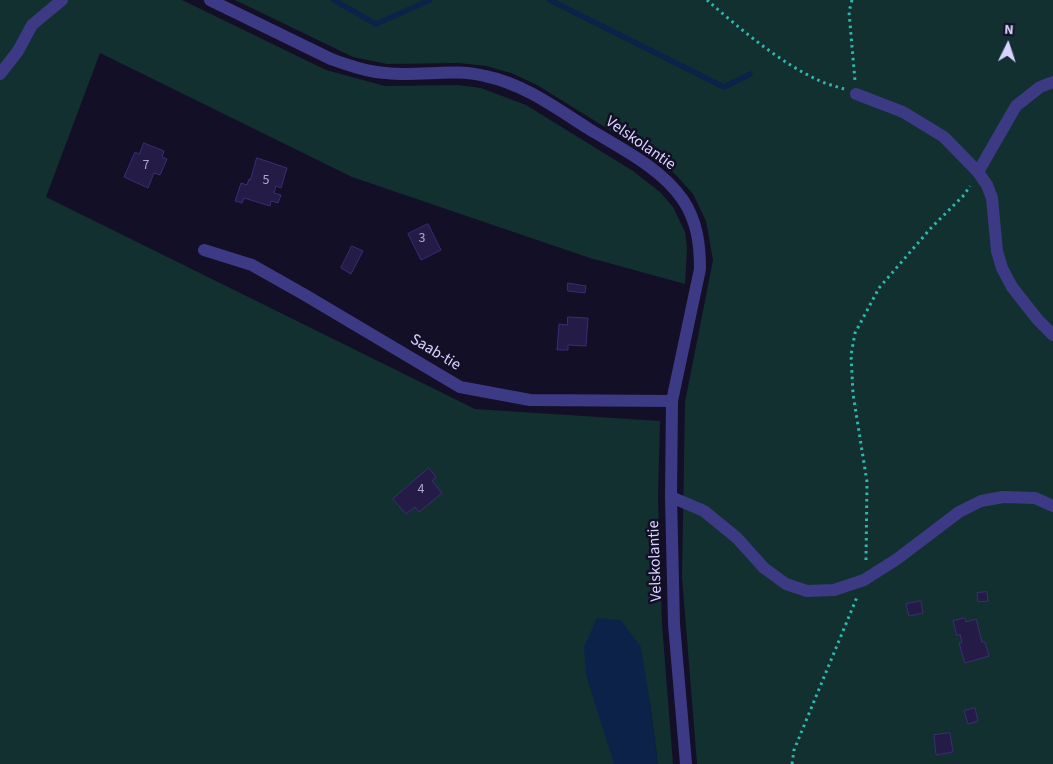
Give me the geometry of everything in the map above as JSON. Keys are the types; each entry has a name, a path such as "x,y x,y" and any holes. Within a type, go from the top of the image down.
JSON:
{"street":[{"path":"0,74 18,50 32,25 62,0"},
{"name":"Velskolantie","path":"210,0 331,59 350,66 386,74 458,72 484,75 508,82 532,94 640,160 669,183 683,200 696,226 700,247 700,269 672,401 671,498 674,624 686,764"},
{"path":"978,172 1016,106 1040,87 1053,82"},
{"path":"856,94 903,112 944,137 978,172 987,185 992,198 997,251 1002,268 1012,288 1053,335"},
{"name":"Saab-tie","path":"204,250 252,265 305,294 460,387 530,400 672,401"},
{"path":"671,498 704,511 737,538 764,568 786,584 807,591 834,590 864,580 897,559 959,512 981,501 1002,497 1035,498 1053,506"}],"path":[{"path":"707,0 773,54 817,80 856,94 849,12 852,0"},
{"path":"792,764 794,750 864,580 867,556 867,482 853,394 851,355 855,333 879,288 931,228 964,195 978,172"}],"green space":[{"path":"0,0 182,0 326,70 385,86 458,85 481,88 526,105 633,171 660,192 673,207 685,232 687,248 685,284 590,258 352,177 100,53 46,197 475,409 660,421 658,498 662,624 673,764 658,764 650,703 614,761 614,764 0,764"},
{"path":"235,0 1053,0 1053,764 697,764 682,577 685,402 713,260 706,221 693,194 676,175 658,160 537,85 511,73 486,66 459,63 387,64 353,57"}],"water":[{"path":"597,618 621,620 641,647 658,764 614,764 586,675 584,647"}],"building":[{"path":"144,143 164,151 162,157 167,159 160,175 154,173 148,188 124,177 135,152 139,154"},
{"path":"257,158 287,168 281,188 276,186 274,193 281,195 278,203 271,201 270,206 244,198 242,203 235,201 241,183 247,185 250,180"},
{"path":"428,224 441,250 421,260 408,234"},
{"path":"352,246 363,251 351,274 341,268"},
{"path":"568,283 586,286 585,293 568,291"},
{"path":"568,317 588,318 586,346 568,345 568,350 557,350 559,324 567,325"},
{"path":"429,468 436,477 432,481 442,493 419,512 415,507 406,514 393,499"},
{"path":"987,592 988,601 978,602 977,593"},
{"path":"921,601 923,613 909,616 906,604"},
{"path":"965,618 966,622 976,619 982,642 985,642 989,656 965,663 959,643 962,643 960,634 957,636 953,621"},
{"path":"975,708 978,721 968,724 964,711"},
{"path":"950,733 953,752 936,755 934,735"}],"waterway":[{"path":"334,0 376,24 430,0"},
{"path":"550,0 724,87 750,74"}]}
